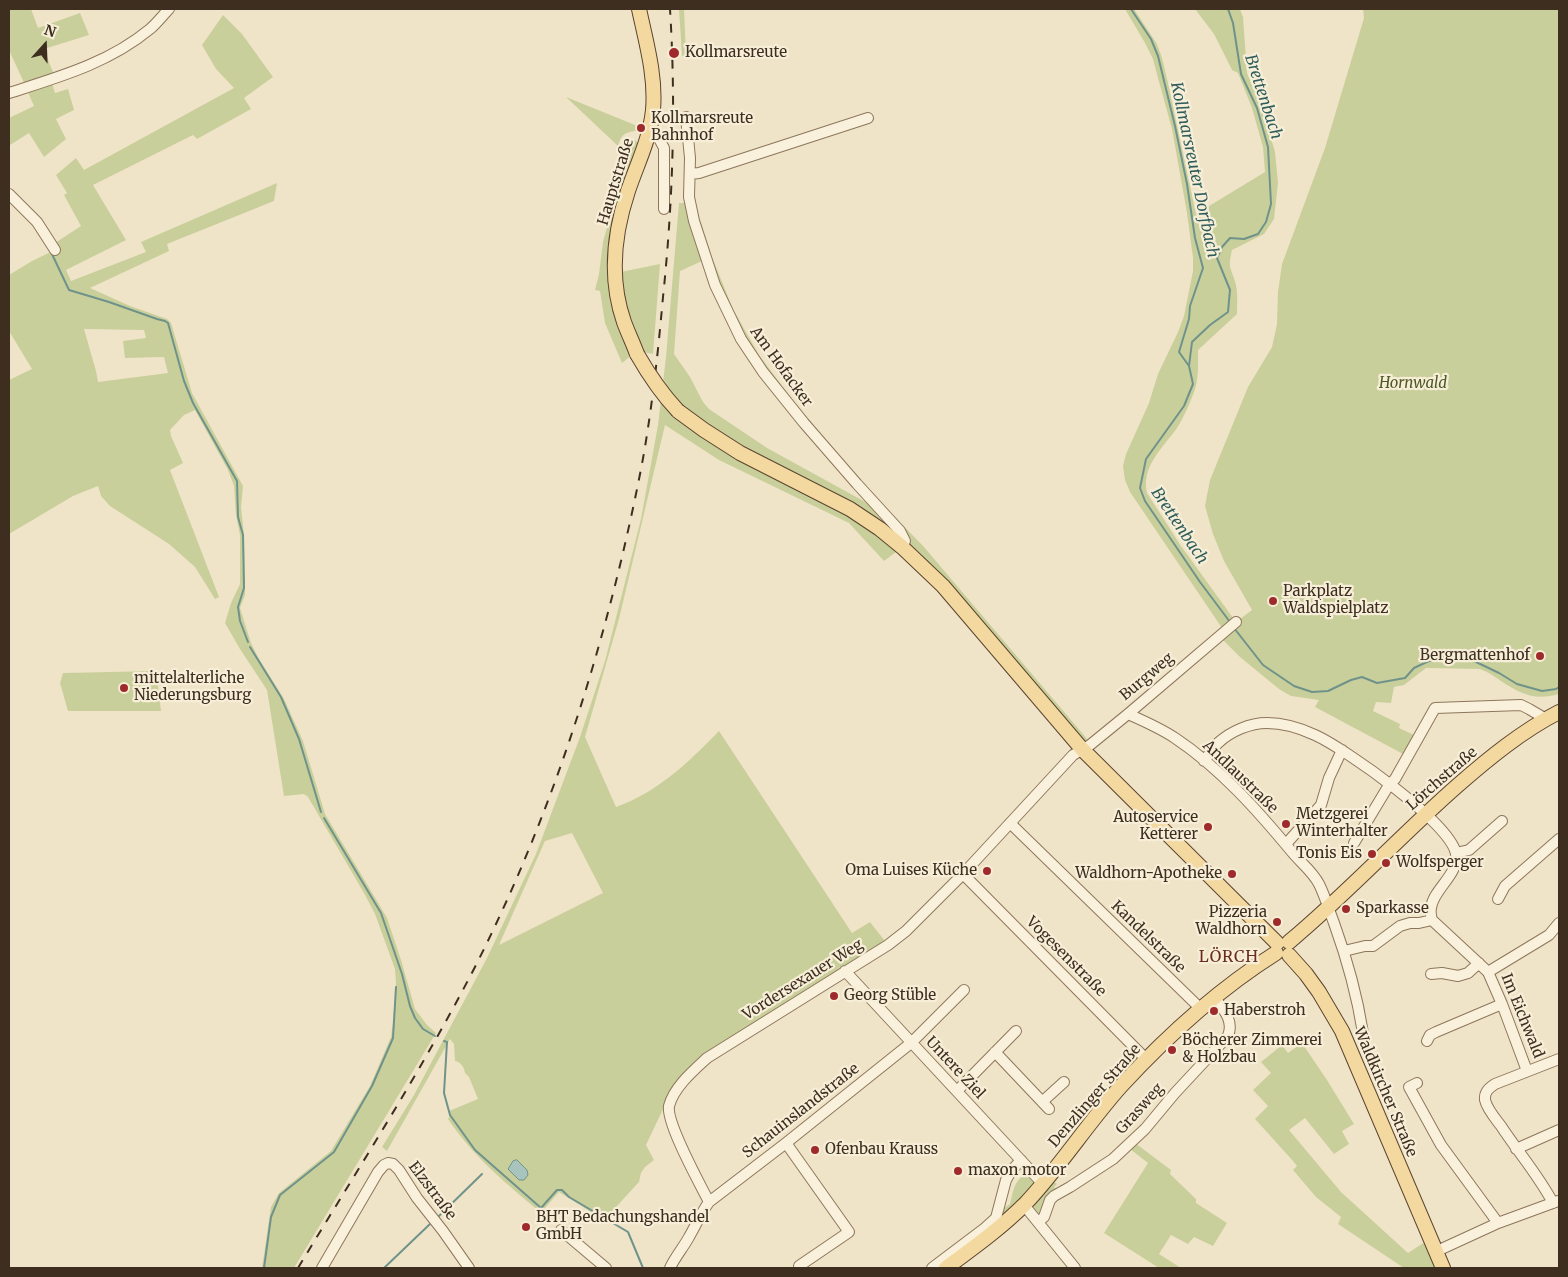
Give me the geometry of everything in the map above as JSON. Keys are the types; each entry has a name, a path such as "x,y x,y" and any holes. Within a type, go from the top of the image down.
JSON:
{"main road":[{"name":"Hauptstraße","path":"639,9 652,74 653,108 648,132 622,213 616,240 615,272 617,293 624,321 637,354 664,397 678,411 704,430 740,453 850,509 880,529 902,547"},
{"name":"Waldkircher Straße","path":"902,547 942,586 1082,748 1283,948 1319,992 1342,1032 1443,1268"},
{"name":"Lörchstraße","path":"1283,948 1329,908 1425,814 1484,762 1559,712"},
{"name":"Denzlinger Straße","path":"946,1268 990,1235 1024,1204 1043,1184 1121,1086 1173,1033 1215,998 1283,948"}],"street":[{"path":"9,93 57,78 101,60 151,28 169,9"},
{"name":"Am Hofacker","path":"686,117 688,123 690,174 689,197 694,221 715,285 741,339 763,372 804,424 900,531 904,540 902,547"},
{"path":"690,174 699,174 868,118"},
{"name":"Hauptstraße","path":"648,132 657,135 664,148 664,209"},
{"path":"9,194 37,222 56,250"},
{"name":"Burgweg","path":"1082,748 1090,744 1128,714 1233,624"},
{"path":"1354,843 1395,778 1435,708 1521,705 1546,719"},
{"name":"Andlaustraße","path":"1128,714 1176,738 1204,761 1230,784 1313,875 1329,908 1344,952 1358,1001 1363,1033"},
{"path":"1204,761 1218,743 1232,732 1252,725 1265,723 1281,724 1304,730 1342,750 1389,785 1425,814 1450,840 1456,854 1455,863 1430,909 1432,920 1400,926 1373,946 1365,946 1344,952"},
{"name":"Vordersexauer Weg","path":"709,1202 670,1119 669,1108 675,1093 690,1074 707,1058 888,945 906,931 963,874 1073,755 1082,748"},
{"path":"1286,844 1321,805 1329,778 1342,750"},
{"path":"1456,854 1469,850 1502,821"},
{"name":"Kandelstraße","path":"1010,823 1201,1009"},
{"path":"1498,899 1505,886 1559,839"},
{"name":"Vogesenstraße","path":"963,874 1147,1060"},
{"name":"Im Eichwald","path":"1432,920 1488,972 1527,1071"},
{"path":"1488,972 1549,935 1559,923"},
{"path":"1431,974 1442,972 1458,976 1468,973 1479,963"},
{"name":"Untere Ziel","path":"845,971 1043,1184"},
{"name":"Schauinslandstraße","path":"709,1202 786,1144 911,1043 964,990"},
{"name":"Grasweg","path":"1038,1222 1044,1218 1050,1200 1054,1196 1113,1159 1145,1129 1175,1093 1228,1036 1231,1030 1230,1022 1224,1009 1215,998"},
{"path":"1428,1041 1430,1035 1502,1004"},
{"path":"957,1091 1016,1031"},
{"path":"995,1052 1046,1105 1064,1082"},
{"path":"1436,1251 1498,1223 1556,1202 1488,1108 1485,1096 1486,1091 1495,1084 1559,1059"},
{"path":"1417,1083 1409,1087 1441,1145 1498,1223"},
{"path":"1516,1149 1559,1130"},
{"path":"786,1144 849,1232 799,1266"},
{"path":"932,1268 996,1218 1006,1180 1021,1160"},
{"name":"Elzstraße","path":"322,1268 378,1172 388,1163 393,1164 399,1170 417,1198 469,1268"},
{"path":"670,1268 700,1214 709,1202"},
{"path":"1024,1204 1075,1268"},
{"path":"561,1230 606,1268"}],"green space":[{"path":"9,9 31,9 38,28 80,13 89,35 44,49 54,75 25,85 9,50"},
{"path":"679,9 684,9 686,56 682,56"},
{"name":"Hornwald","path":"1125,9 1134,9 1157,44 1162,58 1196,214 1265,172 1263,147 1252,108 1238,73 1232,70 1214,34 1195,9 1240,9 1243,17 1247,73 1264,114 1275,152 1278,183 1274,219 1264,234 1232,250 1230,265 1237,289 1237,314 1198,350 1195,389 1177,428 1154,458 1147,474 1146,483 1147,493 1181,546 1236,622 1252,610 1224,561 1213,534 1205,506 1210,480 1248,387 1272,347 1277,324 1278,292 1282,264 1325,148 1364,18 1363,9 1559,9 1559,694 1543,697 1528,695 1515,690 1480,669 1426,668 1404,685 1394,687 1391,703 1376,702 1373,711 1400,724 1399,728 1414,735 1405,755 1315,707 1319,700 1291,696 1279,689 1240,657 1222,639 1224,631 1130,492 1125,480 1123,466 1126,454 1184,316 1193,271 1193,258 1172,129 1153,59"},
{"path":"223,15 242,34 273,77 244,98 251,109 197,139 193,135 93,185 126,240 66,270 71,281 146,252 141,242 277,183 274,201 167,244 169,251 90,288 130,306 167,319 171,323 192,393 243,486 241,507 244,535 245,595 240,608 251,643 284,699 303,741 325,814 387,918 415,1009 427,1025 436,1033 294,1268 262,1268 271,1207 279,1193 331,1151 370,1086 391,1037 396,983 395,969 375,914 308,797 304,794 284,796 267,690 225,623 231,603 240,584 240,535 236,515 234,486 228,470 195,410 184,415 170,430 183,463 170,470 219,597 215,599 195,567 169,544 110,506 101,496 98,486 73,496 9,534 9,380 32,369 9,331 9,275 55,250 52,245 81,226 64,195 67,193 56,175 76,158 84,170 234,88 216,69 202,45","holes":["84,329 144,330 146,338 123,341 125,358 164,357 168,373 98,382"]},
{"path":"52,83 55,93 68,89 74,110 56,119 66,139 44,157 29,133 10,145 9,118 34,106 27,90"},
{"path":"566,97 640,127 639,130 625,134 618,146"},
{"path":"635,140 639,144 631,199 622,242 621,272 660,264 653,354 644,352 636,354 622,363 605,323 600,291 595,290 603,242 625,161 625,152 630,142"},
{"path":"693,174 695,203 712,257 733,309 759,355 792,399 860,481 924,547 1088,740 1082,744 941,593 896,552 884,561 849,523 719,460 665,425 619,619 585,737 616,807 659,785 684,765 719,731 852,933 870,922 885,941 714,1050 665,1105 646,1145 654,1160 645,1167 639,1182 604,1220 559,1192 545,1208 558,1219 555,1224 511,1188 484,1162 459,1135 448,1119 449,1111 478,1099 463,1067 459,1062 455,1061 454,1044 450,1039 387,1151 382,1147 414,1095 487,958 536,854 580,737 605,661 641,519 658,425 666,357 679,203 685,203 684,175","holes":["702,261 723,313 750,361 781,403 869,504 767,448 709,409 703,402 690,377 674,354 680,271","572,833 603,893 499,945 545,841"]},
{"path":"156,671 161,711 68,711 60,683 63,673"},
{"path":"1302,1043 1354,1124 1342,1131 1349,1144 1334,1154 1305,1118 1289,1130 1341,1192 1408,1253 1428,1240 1439,1268 1404,1268 1338,1224 1341,1217 1316,1197 1293,1170 1297,1166 1255,1119 1268,1106 1253,1090 1271,1073 1261,1062 1282,1045 1288,1053"},
{"path":"1135,1143 1171,1170 1170,1174 1196,1199 1196,1203 1227,1223 1213,1246 1194,1237 1188,1244 1171,1235 1159,1254 1181,1268 1159,1268 1104,1233 1148,1163 1130,1149"},
{"path":"1028,1172 1035,1182 1034,1187 1000,1219 1004,1208 1010,1204 1017,1182"},
{"path":"1053,1181 1057,1184 1054,1187 1059,1191 1039,1216 1034,1208 1035,1202"}],"water":[{"path":"517,1160 527,1170 528,1175 524,1180 519,1180 508,1169 513,1161"}],"waterway":[{"name":"Kollmarsreuter Dorfbach","path":"1131,9 1151,39 1158,56 1175,126 1187,184 1195,238 1203,268 1190,306 1189,319 1179,352 1189,366"},
{"name":"Brettenbach","path":"1228,9 1233,23 1241,74 1257,108 1268,147 1271,204 1266,222 1258,234 1244,239 1230,238 1222,247 1217,258 1230,290 1228,312 1210,325 1192,342 1189,366 1193,384 1184,406 1146,459 1140,488 1145,501 1200,582 1230,622"},
{"path":"51,252 69,290 168,323 184,381 193,403 237,481 238,517 243,535 244,588 238,607 240,621 248,642"},
{"name":"Brettenbach","path":"1234,628 1263,665 1294,686 1312,692 1328,691 1362,677 1377,683 1405,678 1414,668 1447,656 1474,661 1517,684 1542,691 1559,687"},
{"path":"250,647 281,697 299,739 321,812"},
{"path":"324,818 381,913 415,1018 423,1029 435,1036"},
{"path":"264,1268 271,1217 280,1195 334,1152 372,1086 393,1038 396,987"},
{"path":"444,1041 447,1042 444,1093 450,1115 475,1150 541,1208 557,1190 562,1190 569,1197 628,1232 643,1268"},
{"path":"439,1216 482,1174"},
{"path":"384,1268 430,1224"}],"railway":[{"path":"298,1268 436,1039 478,961 532,842 577,718 596,655 629,528 649,423 657,360 671,189 673,81 670,9"}],"place":[{"name":"Kollmarsreute","path":"674,53"},
{"name":"Kollmarsreute Bahnhof","path":"641,128"},
{"name":"Parkplatz Waldspielplatz","path":"1273,601"},
{"name":"Bergmattenhof","path":"1540,656"},
{"name":"mittelalterliche Niederungsburg","path":"124,688"},
{"name":"Metzgerei Winterhalter","path":"1286,824"},
{"name":"Autoservice Ketterer","path":"1208,827"},
{"name":"Tonis Eis","path":"1372,854"},
{"name":"Wolfsperger","path":"1386,863"},
{"name":"Oma Luises Küche","path":"987,871"},
{"name":"Waldhorn-Apotheke","path":"1232,874"},
{"name":"Sparkasse","path":"1346,909"},
{"name":"Pizzeria Waldhorn","path":"1277,922"},
{"name":"Georg Stüble","path":"834,996"},
{"name":"Haberstroh","path":"1214,1011"},
{"name":"Böcherer Zimmerei & Holzbau","path":"1172,1050"},
{"name":"Ofenbau Krauss","path":"815,1150"},
{"name":"maxon motor","path":"958,1171"},
{"name":"BHT Bedachungshandel GmbH","path":"526,1227"}],"district":[{"name":"LÖRCH","path":"1229,957"}]}
